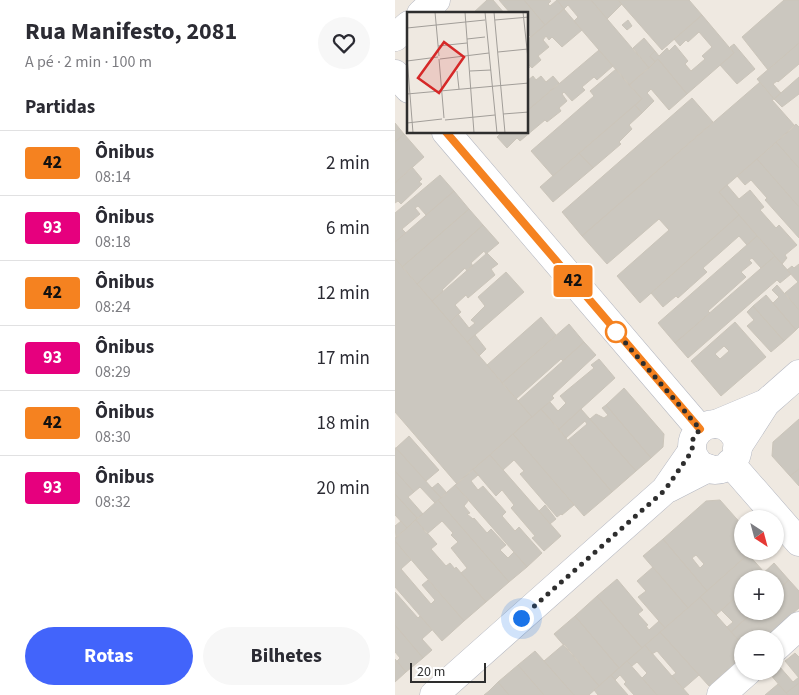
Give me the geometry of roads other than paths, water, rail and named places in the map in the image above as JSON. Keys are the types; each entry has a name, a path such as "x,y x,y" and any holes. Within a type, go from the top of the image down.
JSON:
{"street":[{"path":"423,12 437,0"},
{"path":"395,37 407,27"},
{"path":"395,74 407,87"},
{"path":"448,134 714,447 799,542"},
{"path":"434,695 799,374"},
{"path":"784,640 799,626"},
{"path":"721,695 738,680"}]}
